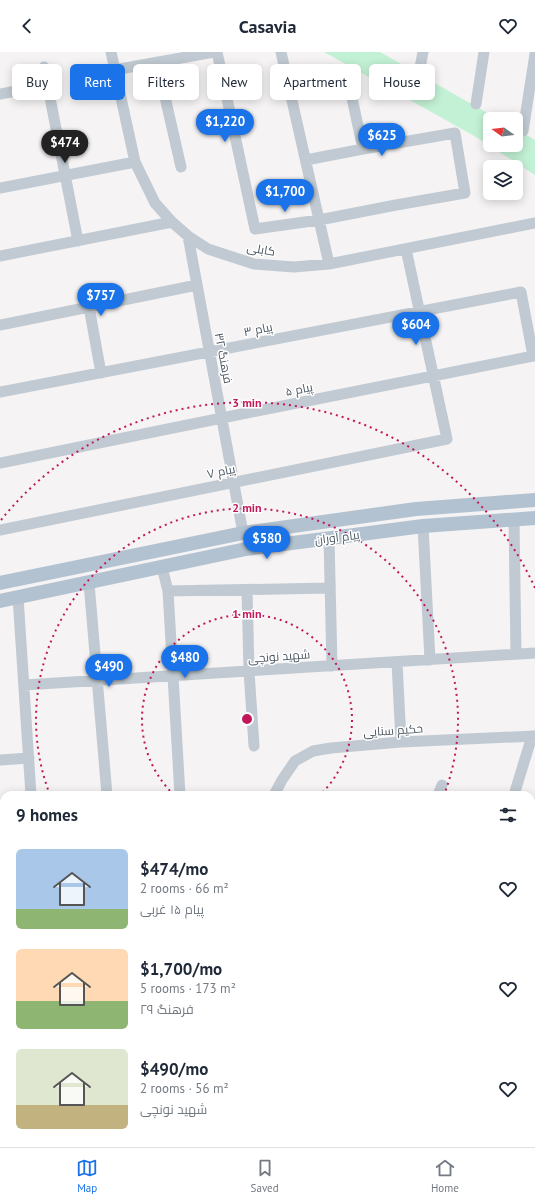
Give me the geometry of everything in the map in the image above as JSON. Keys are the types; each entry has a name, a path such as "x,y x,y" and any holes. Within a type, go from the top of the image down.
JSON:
{"main road":[{"name":"پیام آوران","path":"0,583 243,532 416,509 535,500"},
{"path":"464,506 465,523"},
{"name":"پیام آوران","path":"0,601 246,549 423,526 535,518"}],"street":[{"name":"کابلی","path":"111,52 113,64"},
{"path":"125,68 214,52"},
{"path":"217,52 255,229 319,220 466,193 455,133 306,160"},
{"path":"281,52 284,64"},
{"path":"421,64 423,52"},
{"path":"476,104 484,52"},
{"path":"523,132 535,54"},
{"path":"157,62 181,168"},
{"path":"0,94 12,92"},
{"path":"50,100 78,241"},
{"name":"کابلی","path":"121,100 135,162 155,203 172,222 188,236 208,249 254,264 294,267 329,264 535,223"},
{"path":"292,100 329,264"},
{"path":"352,100 363,149"},
{"path":"0,188 135,162"},
{"path":"0,256 172,222"},
{"name":"فرهنگ ۳۲","path":"188,236 243,532"},
{"path":"406,249 434,376"},
{"path":"0,325 197,285"},
{"name":"پیام ۳","path":"0,392 521,292 533,356"},
{"path":"89,307 101,373"},
{"name":"پیام ۵","path":"0,463 533,356"},
{"name":"پیام ۷","path":"0,530 448,439 434,376"},
{"path":"514,520 516,654"},
{"path":"423,526 430,660"},
{"path":"329,538 332,666"},
{"path":"162,567 168,592 180,791"},
{"path":"89,582 107,791"},
{"path":"168,592 330,588"},
{"path":"247,590 249,671 254,746"},
{"path":"18,597 31,791"},
{"name":"شهید نونچی","path":"24,685 535,653"},
{"path":"397,662 401,742"},
{"path":"515,791 534,736"},
{"name":"حکیم سنایی","path":"276,791 295,761 313,751 401,742 534,736"},
{"path":"0,760 29,758"}],"green space":[{"path":"324,52 380,52 401,64 369,64 369,77 361,73 361,64 345,64"},
{"path":"435,83 486,112 483,112 483,142 410,100 435,100"},
{"path":"523,133 535,140 535,175 523,167 523,160 512,160 499,152 523,152"}]}
